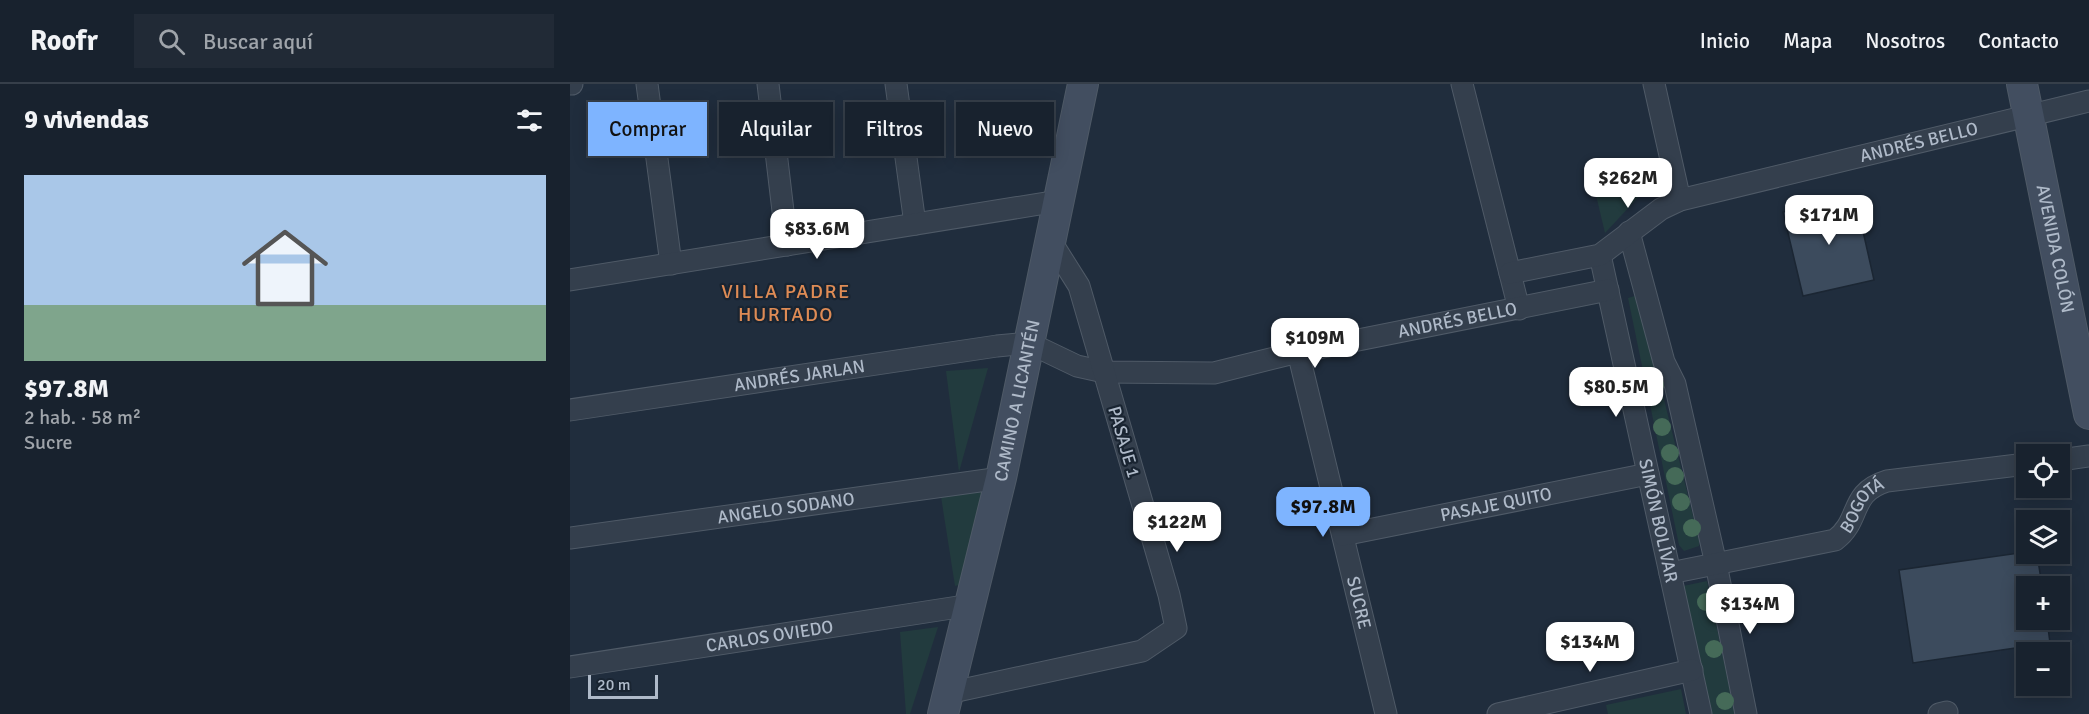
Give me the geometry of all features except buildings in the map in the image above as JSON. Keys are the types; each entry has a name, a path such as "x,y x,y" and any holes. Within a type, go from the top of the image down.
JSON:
{"street":[{"path":"647,84 671,264"},
{"path":"768,84 787,245"},
{"path":"896,84 915,224"},
{"name":"CAMINO A LICANTÉN","path":"945,703 1001,478 1083,84"},
{"path":"1462,84 1519,309"},
{"path":"1654,84 1680,200"},
{"name":"AVENIDA COLÓN","path":"2022,84 2089,414"},
{"name":"ANDRÉS BELLO","path":"1510,273 1600,255 1661,209 1680,200 2089,101"},
{"path":"570,280 1058,201"},
{"path":"1629,232 1664,362 1675,384 1716,564 1746,714"},
{"name":"PASAJE 1","path":"945,703 1142,651 1176,628 1079,286 1050,240"},
{"name":"SIMÓN BOLÍVAR","path":"1600,255 1701,714"},
{"name":"ANDRÉS BELLO","path":"1029,343 1077,366 1104,372 1214,373 1298,352 1608,290"},
{"name":"ANDRÉS JARLAN","path":"570,410 1029,343"},
{"name":"SUCRE","path":"1298,352 1386,714"},
{"path":"2070,459 2089,456"},
{"name":"BOGOTÁ","path":"1670,573 1835,540 1848,527 1856,504 1868,489 1887,481 2016,465"},
{"name":"PASAJE QUITO","path":"1343,534 1648,474"},
{"name":"ANGELO SODANO","path":"570,538 1001,478"},
{"name":"CARLOS OVIEDO","path":"570,667 971,605"},
{"path":"1498,714 1692,670"}],"green space":[{"path":"1658,176 1605,233 1595,191"},
{"path":"1638,295 1699,540 1699,546 1684,551 1679,545 1628,298"},
{"path":"988,368 959,472 946,371"},
{"path":"986,474 963,584 955,586 939,484"},
{"path":"1707,581 1735,714 1708,714 1683,586"},
{"path":"938,627 910,714 906,714 900,632"},
{"path":"1681,689 1686,714 1608,714 1606,705"}],"district":[{"name":"VILLA PADRE HURTADO","path":"786,302"}]}
